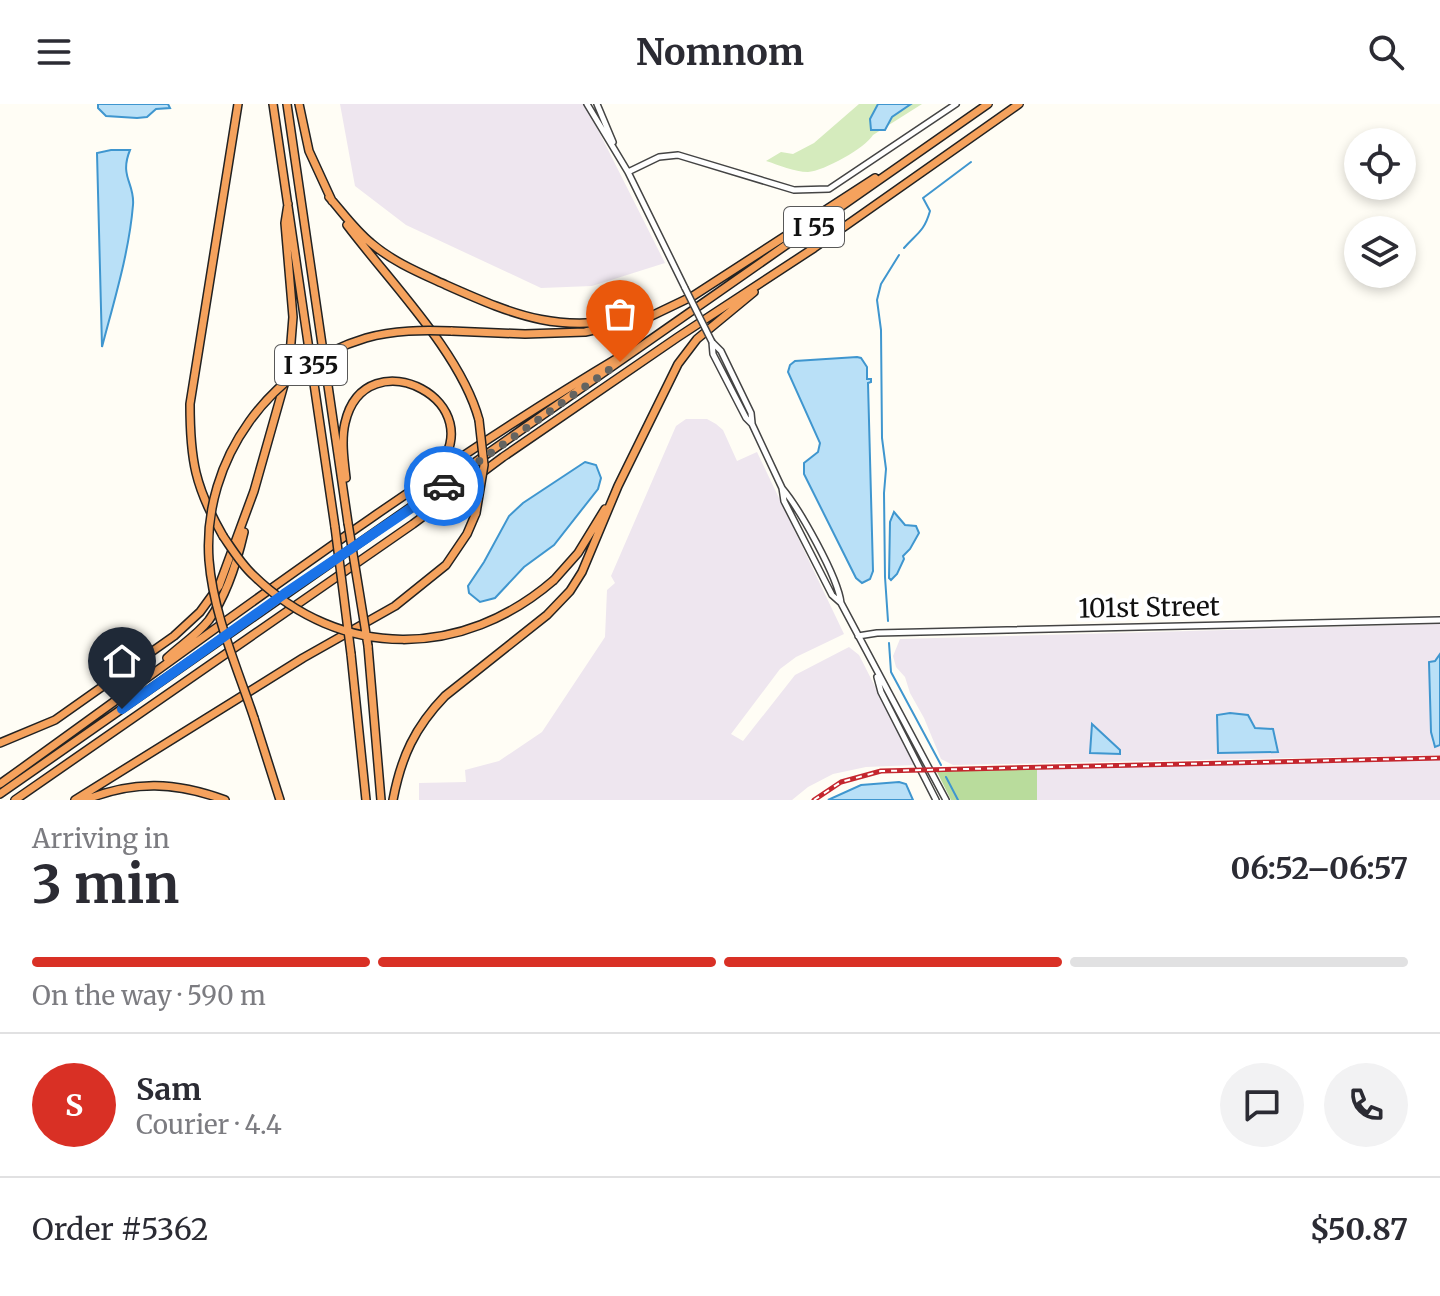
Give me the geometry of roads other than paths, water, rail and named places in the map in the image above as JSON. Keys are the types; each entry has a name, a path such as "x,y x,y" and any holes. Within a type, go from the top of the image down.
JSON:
{"highway":[{"path":"238,104 190,404 191,449 199,489 223,536 253,576 289,605 319,621 378,640 410,641 467,631 518,608 554,580 578,553 618,486"},
{"name":"I 355","path":"273,104 335,527 366,800"},
{"name":"I 355","path":"287,104 368,646 381,800"},
{"path":"75,800 303,658 395,606 446,565 467,534 476,513 484,465 479,420 470,393 454,366 329,197 309,151 299,104"},
{"name":"I 55","path":"0,794 988,104"},
{"name":"I 55","path":"17,800 542,431 814,248 1019,104"},
{"path":"280,800 210,575 212,510 231,451 260,406 288,379 316,360 341,347 378,335 413,331 525,334 605,329 645,319 693,296 954,127"},
{"path":"329,197 362,235 392,258 519,316 558,323 605,323 643,315 693,296"},
{"path":"140,682 198,632 220,602 241,544 276,419 292,347 293,317 285,223 288,204"},
{"path":"393,800 404,756 418,727 445,696 562,601 582,572 618,486 688,349 729,312 814,248"},
{"path":"2,782 495,435 673,325"},
{"path":"347,520 343,442 348,414 358,398 371,387 405,382 426,390 440,403 449,423 449,446 440,466 433,473 378,515"},
{"path":"0,743 36,730 67,712 190,623 219,586 254,491"},
{"path":"85,800 124,787 156,784 181,787 225,800"}],"street":[{"path":"587,104 615,147 712,342 721,351 751,413 752,424 782,488 784,501 832,595 841,603 946,800"},
{"path":"597,104 608,124 615,147"},
{"path":"628,172 659,157 678,155 794,190 829,189 956,104"},
{"name":"101st Street","path":"858,636 877,633 1440,620"},
{"path":"876,672 881,692 936,800"}],"water":[{"path":"98,104 168,104 170,108 156,109 147,117 137,118 106,116"},
{"path":"878,104 911,104 892,117 885,130 871,130 870,119"},
{"path":"130,150 126,167 133,205 125,259 102,347 97,153"},
{"path":"857,357 867,367 867,379 871,379 868,383 873,571 870,579 862,583 856,578 804,474 804,463 818,452 820,443 788,372 795,361"},
{"path":"585,462 596,465 601,478 598,489 554,545 524,567 495,598 480,602 469,593 468,586 509,516 523,503"},
{"path":"894,512 905,525 916,526 919,533 891,580 890,522"},
{"path":"1440,654 1440,745 1435,747 1431,732 1429,662 1435,661"},
{"path":"1217,715 1248,715 1255,728 1273,729 1278,752 1218,753"},
{"path":"1092,724 1120,750 1120,754 1090,753"},
{"path":"906,784 913,800 828,800 861,785"}],"waterway":[{"path":"904,248 920,232 928,218 930,211 923,198 971,162"},
{"path":"888,621 885,577 886,469 877,300 881,284 899,255"},
{"path":"889,643 891,672 941,765"},
{"path":"946,777 958,800"}],"railway":[{"path":"814,800 841,782 881,771 1440,758"}]}
